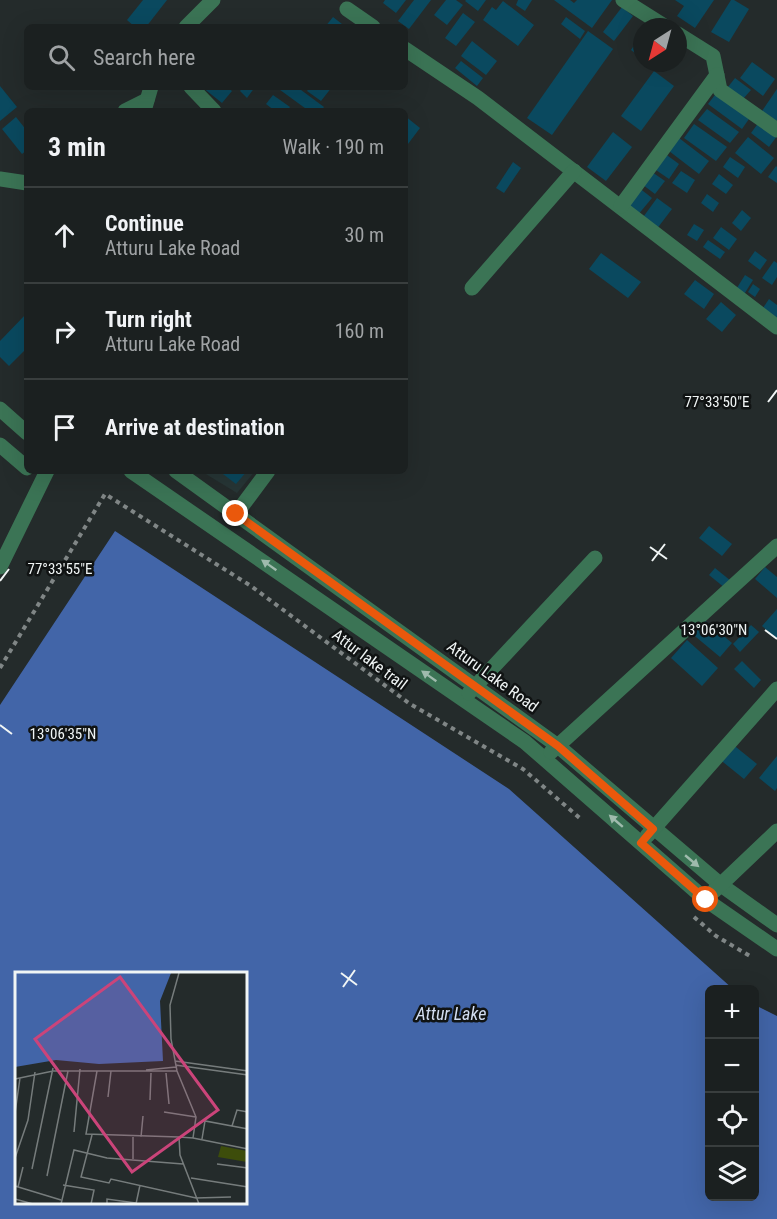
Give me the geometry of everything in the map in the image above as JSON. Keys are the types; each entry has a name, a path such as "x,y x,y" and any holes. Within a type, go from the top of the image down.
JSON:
{"street":[{"path":"189,24 213,0"},
{"path":"624,0 652,18"},
{"path":"345,3 370,24"},
{"path":"687,40 713,56 720,90 777,130"},
{"path":"408,51 478,98 777,327"},
{"path":"621,206 717,75"},
{"path":"194,90 211,108"},
{"path":"131,108 147,100"},
{"path":"471,288 574,171"},
{"path":"0,179 24,183"},
{"path":"0,409 24,430"},
{"path":"0,445 24,466"},
{"path":"135,474 525,742 706,900 777,948"},
{"name":"Atturu Lake Road","path":"180,474 558,746 721,885 777,925"},
{"path":"236,514 266,474"},
{"path":"0,567 45,476"},
{"path":"544,759 777,546"},
{"path":"463,699 595,558"},
{"path":"641,843 777,689"},
{"path":"706,900 777,831"}],"path":[{"name":"Attur lake trail","path":"0,668 105,494 251,586 410,704 523,769 584,822"},
{"path":"690,914 716,936 757,960"}],"shaded area":[{"path":"206,474 253,474 237,493"}],"water":[{"name":"Attur Lake","path":"115,531 509,789 729,985 705,985 705,1201 759,1201 759,1007 777,1016 777,1219 0,1219 0,705"}],"building":[{"path":"143,0 167,0 148,24 132,24 127,20"},
{"path":"385,0 406,0 396,13 383,3"},
{"path":"414,0 431,0 409,29 408,24 398,21"},
{"path":"446,0 456,0 463,5 447,25 434,15"},
{"path":"466,0 486,0 478,11"},
{"path":"518,0 532,0 525,11 516,5"},
{"path":"554,0 570,0 574,3 577,0 612,0 592,28"},
{"path":"675,0 714,0 695,28 687,23 687,18 677,16 684,6"},
{"path":"731,0 749,9 729,42 711,32"},
{"path":"503,1 534,25 518,46 483,20 492,7 496,10"},
{"path":"622,7 633,16 614,41 603,32"},
{"path":"463,13 475,22 456,46 445,38"},
{"path":"333,17 342,24 327,24"},
{"path":"566,17 585,31 580,39 561,24"},
{"path":"588,31 613,49 552,135 527,118"},
{"path":"472,41 497,61 486,75 461,56"},
{"path":"461,61 483,78 477,86 455,68"},
{"path":"752,62 775,79 763,96 740,78"},
{"path":"653,72 674,86 641,131 621,116"},
{"path":"735,78 751,90 743,99 728,87"},
{"path":"0,86 17,107 0,121"},
{"path":"777,89 777,121 762,111"},
{"path":"206,90 232,91 222,103"},
{"path":"241,90 253,90 247,98"},
{"path":"280,90 301,90 324,107 305,108"},
{"path":"308,90 330,90 321,101"},
{"path":"718,91 751,116 742,129 708,104"},
{"path":"273,95 290,107 271,108 266,104"},
{"path":"707,109 739,132 730,143 698,120"},
{"path":"16,117 24,127 24,152 22,154 2,129"},
{"path":"408,118 420,128 408,144"},
{"path":"759,122 777,136 769,147 751,133"},
{"path":"694,124 727,147 716,161 684,138"},
{"path":"613,132 632,147 606,181 587,167"},
{"path":"748,137 774,158 761,174 735,153"},
{"path":"679,138 709,161 699,174 669,151"},
{"path":"664,153 679,164 669,179 653,168"},
{"path":"730,157 745,167 738,178 723,167"},
{"path":"513,162 521,168 504,193 496,188"},
{"path":"777,167 777,183 768,177"},
{"path":"681,171 695,180 687,193 672,183"},
{"path":"652,172 665,181 655,194 643,185"},
{"path":"719,174 733,185 726,194 712,184"},
{"path":"638,187 652,198 637,216 624,205"},
{"path":"707,194 719,203 713,212 701,203"},
{"path":"657,198 672,209 656,230 641,220"},
{"path":"742,210 751,218 741,231 732,223"},
{"path":"694,224 704,230 697,241 687,235"},
{"path":"721,227 737,239 729,250 713,238"},
{"path":"708,240 725,252 720,259 703,247"},
{"path":"755,251 767,260 760,270 748,261"},
{"path":"601,253 641,282 628,298 589,269"},
{"path":"774,261 777,263 777,277 772,285 762,278"},
{"path":"745,275 753,280 743,296 735,291"},
{"path":"695,280 714,294 704,309 684,294"},
{"path":"753,284 760,289 755,297 748,292"},
{"path":"769,299 777,305 777,319 763,308"},
{"path":"721,302 736,315 722,332 706,319"},
{"path":"24,316 24,351 9,366 0,357 0,341"},
{"path":"223,474 244,474 236,484"},
{"path":"709,526 732,544 722,556 699,538"},
{"path":"765,567 777,577 777,598 755,579"},
{"path":"715,568 731,581 725,588 709,575"},
{"path":"777,609 777,639 762,626"},
{"path":"702,618 732,643 720,657 690,632"},
{"path":"751,625 759,632 740,652 733,644"},
{"path":"687,640 718,668 702,686 671,658"},
{"path":"742,661 761,680 754,688 734,669"},
{"path":"731,743 757,764 744,779 718,758"},
{"path":"777,756 777,788 775,791 759,778"}],"route":[{"path":"236,514 558,746 653,829 641,843 706,900"}]}
